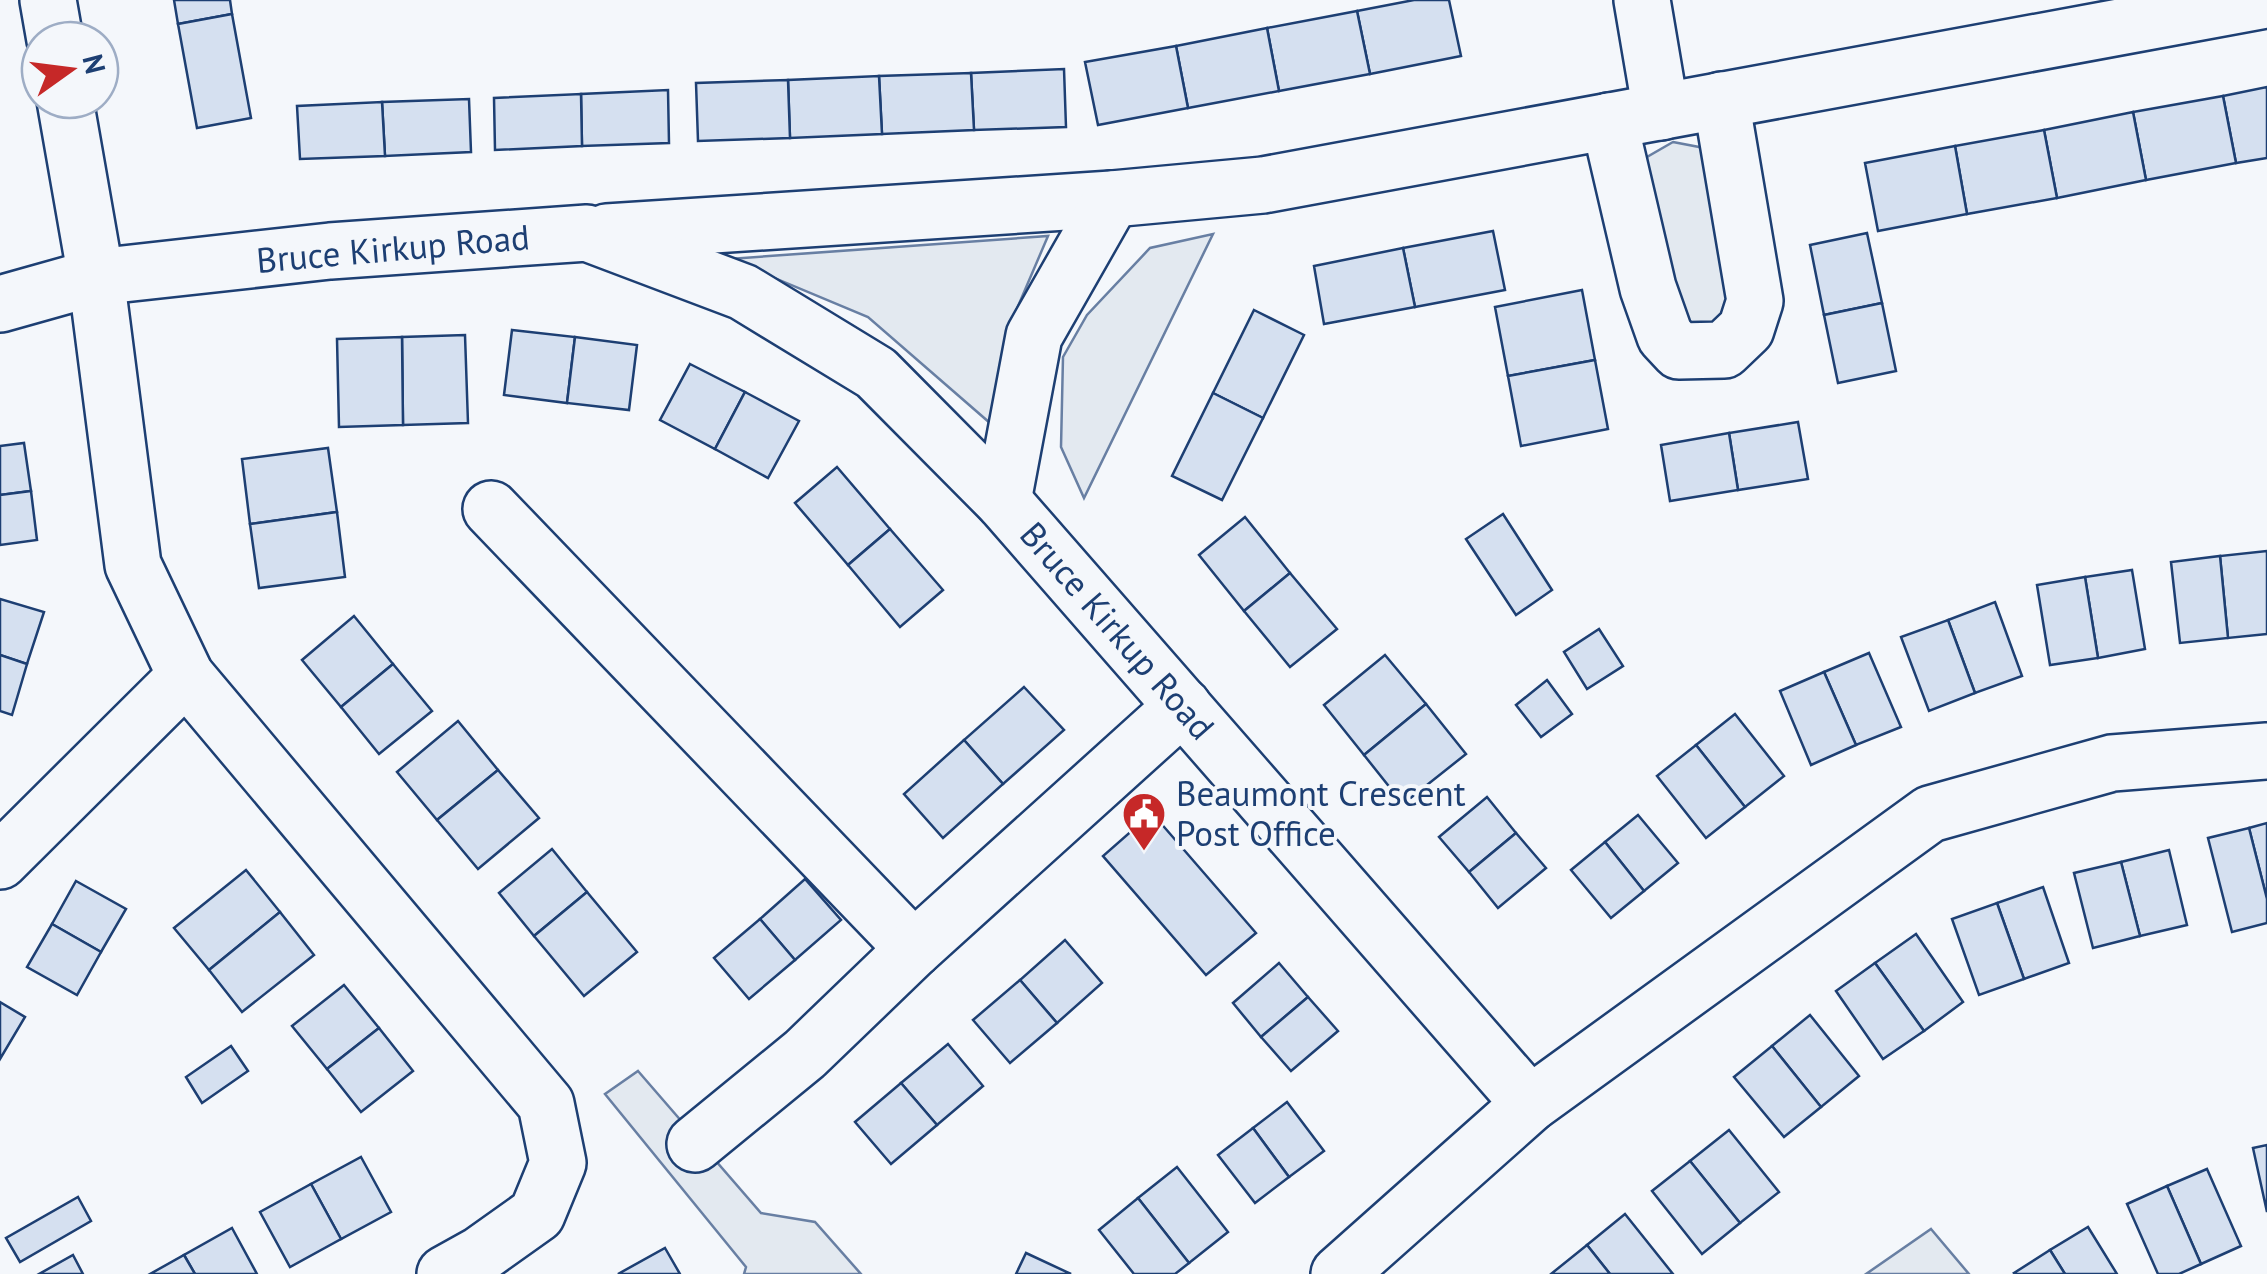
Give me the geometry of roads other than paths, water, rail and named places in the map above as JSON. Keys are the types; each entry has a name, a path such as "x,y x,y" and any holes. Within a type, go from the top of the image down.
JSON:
{"street":[{"path":"1642,0 1635,116 1648,288 1664,336 1678,352 1724,350 1746,330 1755,302 1721,100"},
{"path":"587,233 1112,199 1263,185 2266,0"},
{"path":"69,120 96,277 133,565 186,676 546,1104 558,1162 537,1214 445,1274"},
{"path":"1003,500 1034,336 1112,199"},
{"name":"Bruce Kirkup Road","path":"0,304 96,277 330,251 587,233 743,292 876,373 1003,500 1530,1104"},
{"path":"491,509 914,949"},
{"path":"0,862 186,676"},
{"path":"695,1144 805,1054 914,949 1183,706"},
{"path":"1339,1274 1530,1104 1930,814 2112,763 2267,751"}],"place":[{"name":"Beaumont Crescent Post Office","path":"1144,852"}]}
